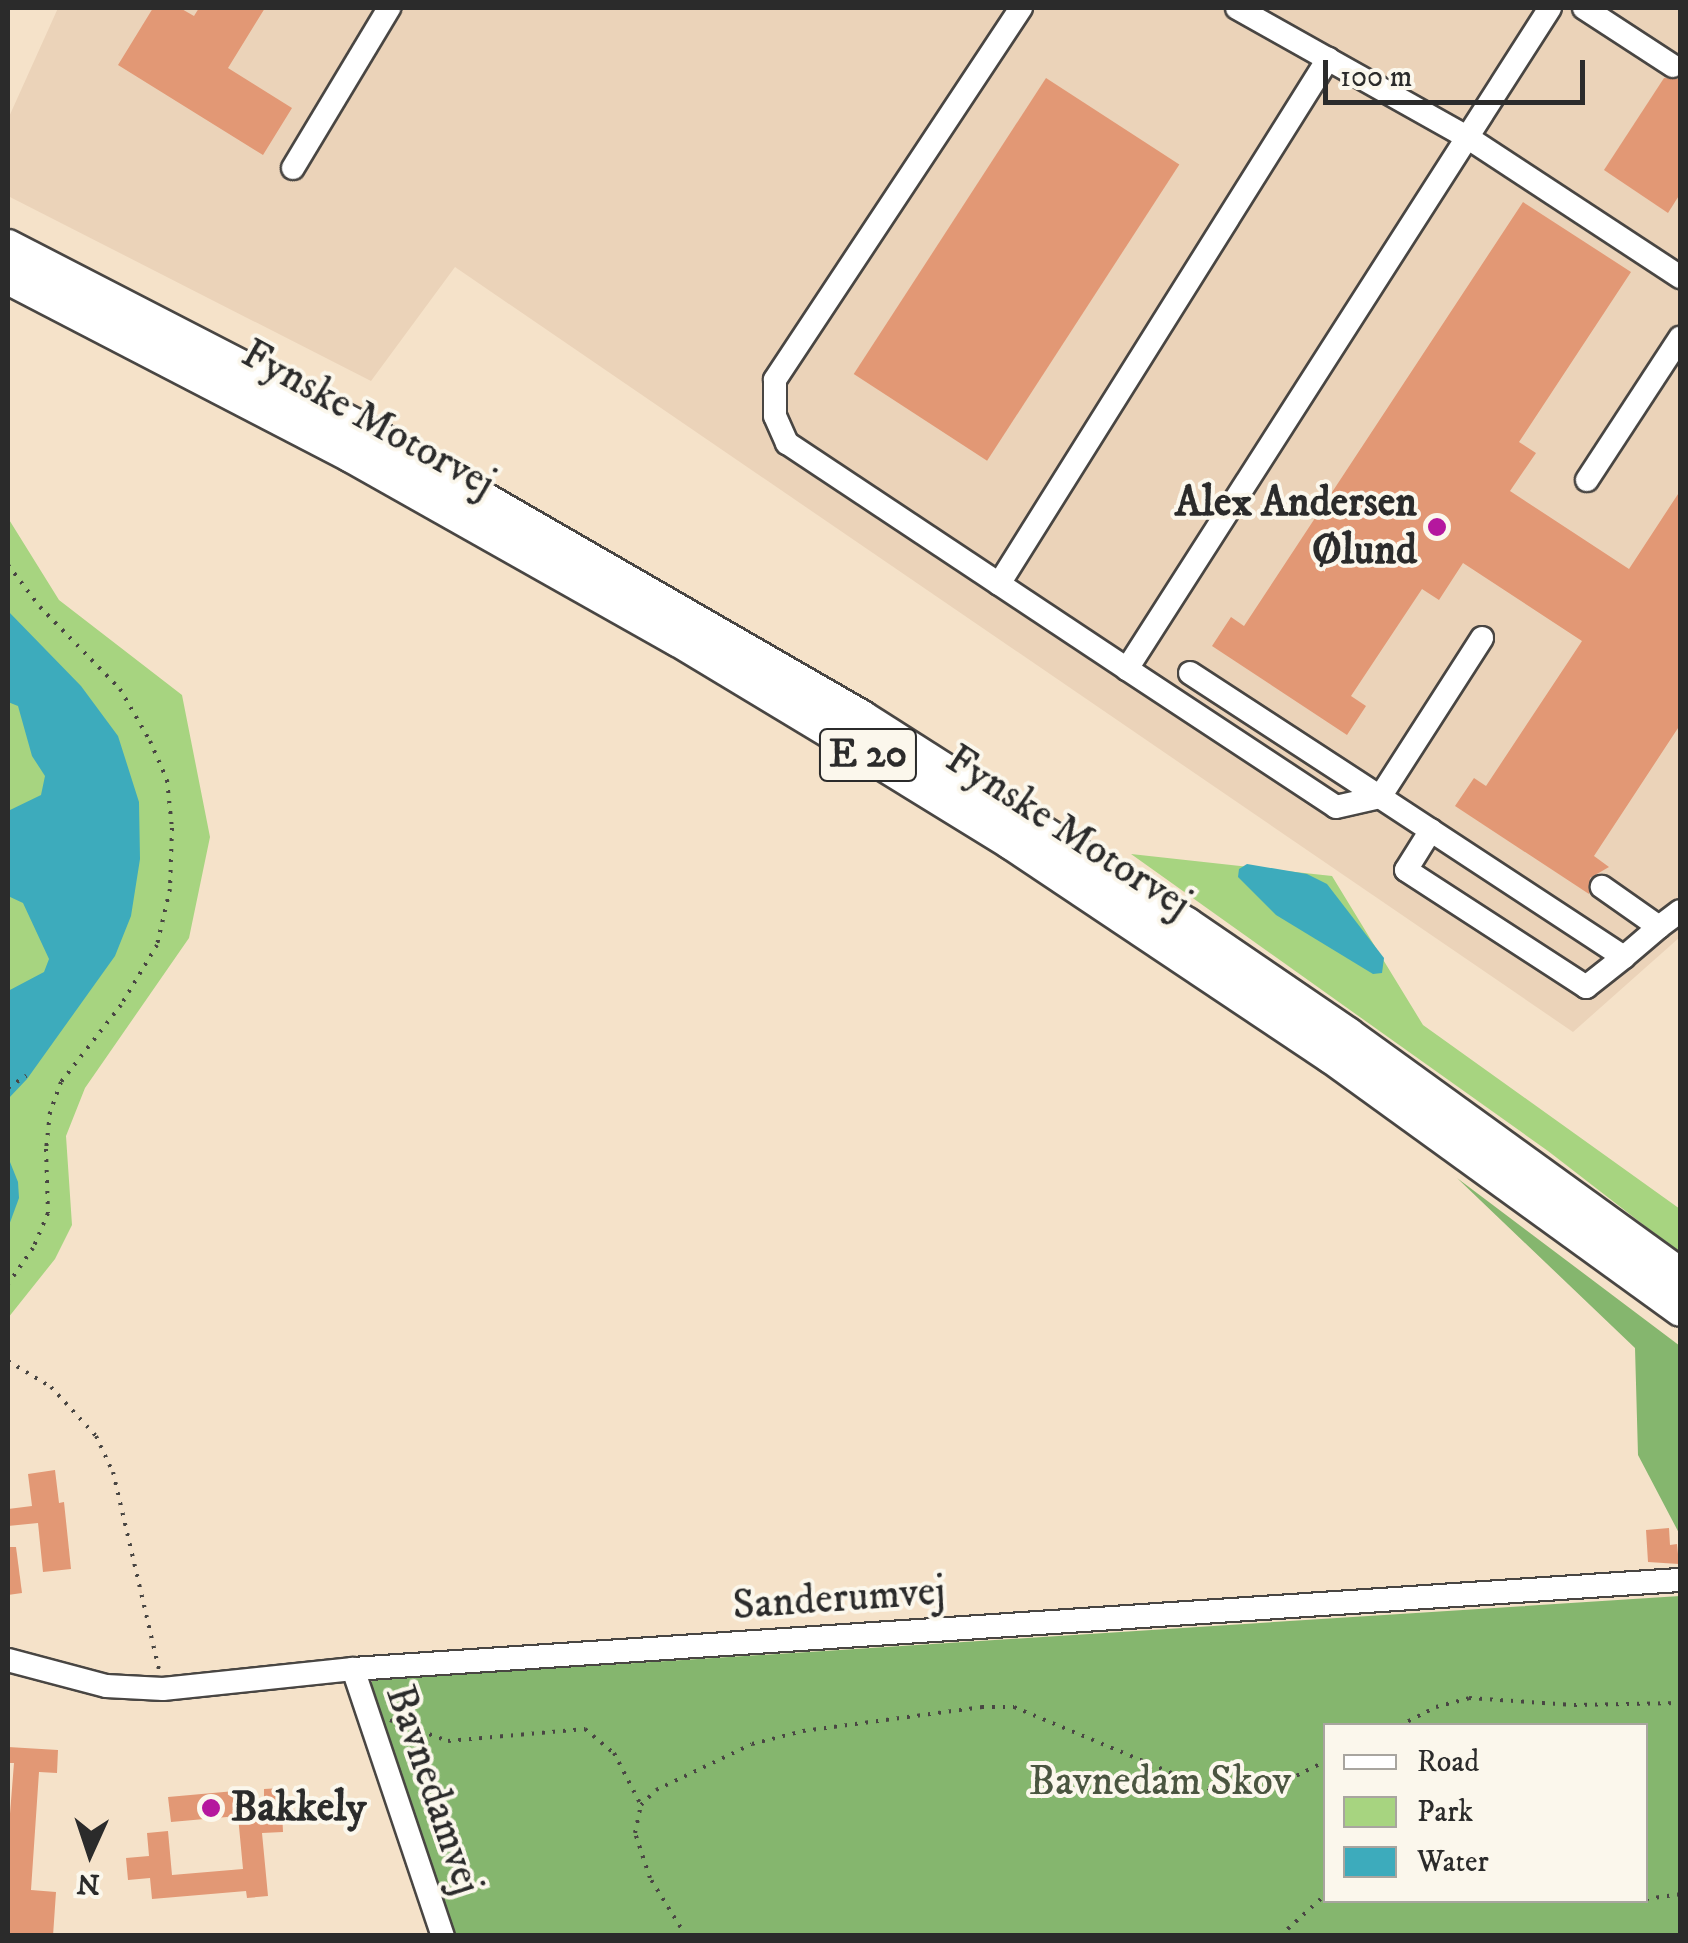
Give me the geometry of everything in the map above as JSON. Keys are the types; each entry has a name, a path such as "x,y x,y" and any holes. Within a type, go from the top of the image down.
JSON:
{"highway":[{"name":"Fynske Motorvej","path":"8,246 382,440 862,717 1332,1022 1680,1274"},
{"name":"Fynske Motorvej","path":"8,278 351,456 678,640 848,742 1011,844 1315,1046 1680,1310"}],"street":[{"path":"293,168 389,8"},
{"path":"1021,8 774,380 775,416 787,443 1336,806 1380,797 1482,638"},
{"path":"1236,8 1467,137 1680,277"},
{"path":"1127,669 1550,8"},
{"path":"1584,8 1673,66"},
{"path":"999,584 1328,59"},
{"path":"1588,480 1680,338"},
{"path":"1190,673 1624,957"},
{"path":"1431,830 1406,870 1586,987 1680,910"},
{"path":"1602,887 1659,926"},
{"name":"Sanderumvej","path":"8,1660 106,1686 163,1689 353,1669 1680,1580"},
{"name":"Bavnedamvej","path":"353,1669 443,1936"}],"path":[{"path":"8,565 40,607 120,689 167,780 172,828 170,889 157,945 121,1005 61,1082 48,1130 48,1212 33,1248 8,1284"},
{"path":"8,1088 26,1076"},
{"path":"8,1361 51,1388 96,1436 112,1472 163,1689"},
{"path":"1404,1723 1436,1707 1470,1698 1574,1705 1680,1703"},
{"path":"686,1936 650,1878 635,1833 641,1806 656,1790 752,1744 803,1731 982,1706 1014,1707 1214,1791 1238,1794 1278,1785 1323,1763"},
{"path":"367,1712 448,1741 586,1730 614,1752 641,1806"},
{"path":"1648,1899 1680,1894"},
{"path":"1280,1936 1323,1897"}],"shaded area":[{"path":"58,8 1680,8 1680,937 1573,1032 455,267 371,381 8,196 8,119"}],"green space":[{"path":"8,518 59,600 182,695 210,837 189,938 85,1088 66,1136 72,1225 55,1259 8,1318"},
{"path":"1131,854 1332,876 1423,1025 1680,1209 1680,1253 1548,1151"},
{"path":"1457,1178 1680,1346 1680,1535 1638,1455 1635,1348"},
{"name":"Bavnedam Skov","path":"1680,1596 1680,1935 453,1935 372,1727 372,1680"}],"water":[{"path":"8,611 81,686 118,736 139,802 140,859 131,916 115,956 27,1079 8,1099 8,991 44,972 49,959 23,903 8,896 8,811 41,795 45,776 32,756 18,706 8,702"},
{"path":"1247,864 1307,874 1327,884 1384,958 1382,973 1373,974 1276,915 1238,877 1239,869"},
{"path":"8,1157 18,1182 19,1198 8,1228"}],"building":[{"path":"153,8 180,8 194,16 199,8 265,8 228,68 292,108 263,155 118,65"},
{"path":"1046,78 1179,165 987,461 854,374"},
{"path":"1664,78 1680,79 1680,194 1668,213 1604,170"},
{"name":"Alex Andersen Ølund","path":"1523,202 1631,272 1519,442 1536,453 1510,491 1629,569 1680,491 1680,725 1594,856 1609,867 1590,878 1589,894 1455,806 1474,778 1486,786 1582,641 1463,563 1439,600 1422,589 1351,696 1366,706 1347,735 1212,646 1231,617 1244,626"},
{"path":"55,1470 59,1503 64,1502 71,1569 43,1572 38,1523 8,1526 8,1509 32,1506 28,1474"},
{"path":"1669,1528 1670,1545 1677,1544 1679,1564 1648,1562 1646,1530"},
{"path":"8,1547 16,1547 22,1593 8,1595"},
{"path":"8,1747 58,1750 57,1773 39,1772 31,1890 56,1892 53,1936 8,1936 8,1839 14,1763 8,1763"},
{"path":"281,1788 283,1832 262,1833 268,1896 247,1898 246,1891 152,1899 150,1878 128,1880 126,1858 149,1856 147,1833 168,1831 172,1875 243,1869 238,1816 171,1822 168,1797 235,1791 236,1801 264,1799 264,1789"}],"place":[{"name":"Alex Andersen Ølund","path":"1437,527"},
{"name":"Bakkely","path":"211,1808"}]}
